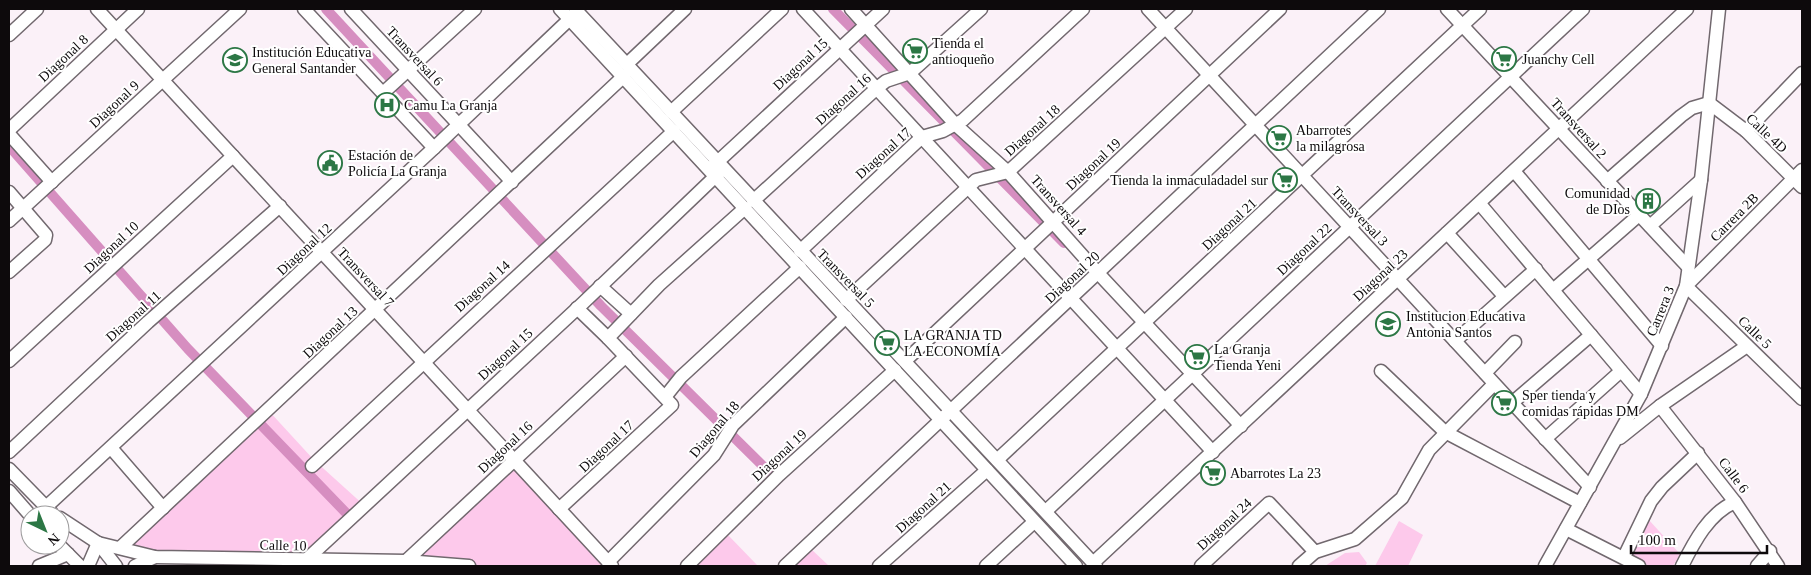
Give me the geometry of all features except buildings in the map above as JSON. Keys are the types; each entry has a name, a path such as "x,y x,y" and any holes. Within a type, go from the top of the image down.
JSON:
{"street":[{"path":"9,35 38,9"},
{"name":"Transversal 7","path":"97,9 610,564"},
{"name":"Diagonal 8","path":"9,130 138,9"},
{"name":"Diagonal 9","path":"9,221 240,9"},
{"path":"304,9 383,93 438,144"},
{"path":"383,93 475,9"},
{"name":"Transversal 5","path":"560,9 576,12 674,131 717,169"},
{"name":"Diagonal 13","path":"120,547 510,184 685,9"},
{"path":"671,112 782,9"},
{"path":"804,9 843,44 881,84 922,137 972,183 1025,248 1213,452"},
{"name":"Transversal 4","path":"851,9 862,28 907,74 951,127 1005,173 1144,325 1187,379 1241,426"},
{"name":"Diagonal 15","path":"306,560 597,289 843,44 882,9"},
{"name":"Diagonal 16","path":"615,331 659,285 881,84 907,74 981,9"},
{"name":"Diagonal 17","path":"800,251 922,137 951,127 1083,9"},
{"name":"Transversal 3","path":"1148,9 1590,488"},
{"name":"Diagonal 18","path":"846,300 972,183 1005,173 1186,9"},
{"name":"Diagonal 19","path":"905,361 1280,9"},
{"name":"Diagonal 20","path":"785,566 1379,9"},
{"name":"Transversal 2","path":"1447,9 1688,267"},
{"name":"Diagonal 21","path":"997,460 1144,325 1480,9"},
{"name":"Diagonal 22","path":"1046,511 1583,9"},
{"name":"Diagonal 23","path":"1095,565 1213,452 1687,9"},
{"name":"Carrera 3","path":"1545,566 1641,394 1686,286 1701,180 1719,9"},
{"name":"Transversal 6","path":"354,10 510,184"},
{"name":"Diagonal 12","path":"57,505 112,449 576,12"},
{"name":"Transversal 5","path":"625,70 671,112 800,267 1076,566"},
{"path":"1746,131 1802,73"},
{"path":"1607,181 1681,116 1692,108 1709,104"},
{"name":"Calle 4D","path":"1709,104 1746,131 1800,179"},
{"name":"Diagonal 14","path":"312,466 423,361 674,131"},
{"path":"9,134 50,183"},
{"name":"Diagonal 10","path":"9,361 233,156"},
{"path":"1514,171 1662,346"},
{"name":"Carrera 2B","path":"1686,286 1800,179"},
{"path":"1650,226 1701,180"},
{"path":"9,192 46,234 45,240 9,272"},
{"name":"Transversal 5","path":"749,204 800,251 952,410 1095,565"},
{"path":"1480,204 1641,394"},
{"name":"Diagonal 11","path":"9,452 161,310 280,206"},
{"path":"1553,290 1639,215"},
{"path":"1447,233 1504,296"},
{"name":"Diagonal 17","path":"559,509 669,401 678,381 800,267"},
{"path":"1455,341 1536,269"},
{"name":"Calle 5","path":"1686,286 1802,399"},
{"path":"597,289 631,314"},
{"path":"579,306 615,331 626,356 669,401"},
{"name":"Diagonal 18","path":"610,564 714,454 730,431 846,318"},
{"path":"1512,403 1591,335"},
{"path":"1485,373 1514,342"},
{"path":"1615,442 1660,406 1747,346"},
{"name":"Diagonal 16","path":"406,561 626,356"},
{"name":"Diagonal 19","path":"687,566 779,475 895,370"},
{"path":"1381,371 1445,432 1580,503"},
{"path":"1545,438 1621,371"},
{"path":"1300,566 1315,552 1355,539 1402,498 1422,461 1445,432 1494,384"},
{"name":"Calle 6","path":"1660,406 1735,502 1778,566"},
{"path":"112,449 163,508"},
{"path":"1624,558 1652,501 1662,487 1698,453"},
{"path":"9,469 43,505"},
{"name":"Diagonal 21","path":"879,566 987,470"},
{"path":"9,491 21,505"},
{"path":"1682,566 1702,531 1712,518 1735,502"},
{"name":"Diagonal 24","path":"1201,566 1269,503 1315,552"},
{"path":"986,566 1034,522"},
{"path":"70,525 98,543 116,566"},
{"path":"1566,529 1639,566"},
{"path":"88,566 98,543"},
{"name":"Calle 10","path":"98,543 155,557 406,561 469,566"},
{"path":"1757,566 1770,552"},
{"path":"39,566 55,555"},
{"path":"69,555 80,566"},
{"path":"135,566 155,557"}],"shaded area":[{"path":"268,410 314,460 366,507 306,560 155,557 121,547"},
{"path":"514,460 612,566 469,566 406,561"},
{"path":"1648,519 1680,554 1673,566 1649,566 1631,556"},
{"path":"1399,521 1423,535 1408,566 1375,566"},
{"path":"726,533 758,566 692,566"},
{"path":"810,548 829,566 790,566"},
{"path":"1359,552 1367,563 1365,566 1325,566 1345,553"}],"waterway":[{"path":"326,9 601,306 772,475"},
{"path":"833,9 1064,243"},
{"path":"9,146 188,349 350,517"}],"place":[{"name":"Tienda el antioqueño","path":"915,51"},
{"name":"Juanchy Cell","path":"1504,59"},
{"name":"Institución Educativa General Santander","path":"235,60"},
{"name":"Camu La Granja","path":"387,105"},
{"name":"Abarrotes la milagrosa","path":"1279,138"},
{"name":"Estación de Policía La Granja","path":"330,163"},
{"name":"Tienda la inmaculadadel sur","path":"1285,180"},
{"name":"Comunidad de DIos","path":"1648,201"},
{"name":"Institucion Educativa Antonia Santos","path":"1388,324"},
{"name":"LA GRANJA TD LA ECONOMÍA","path":"887,343"},
{"name":"La Granja Tienda Yeni","path":"1197,357"},
{"name":"Sper tienda y comidas rápidas DM","path":"1504,403"},
{"name":"Abarrotes La 23","path":"1213,473"}]}
